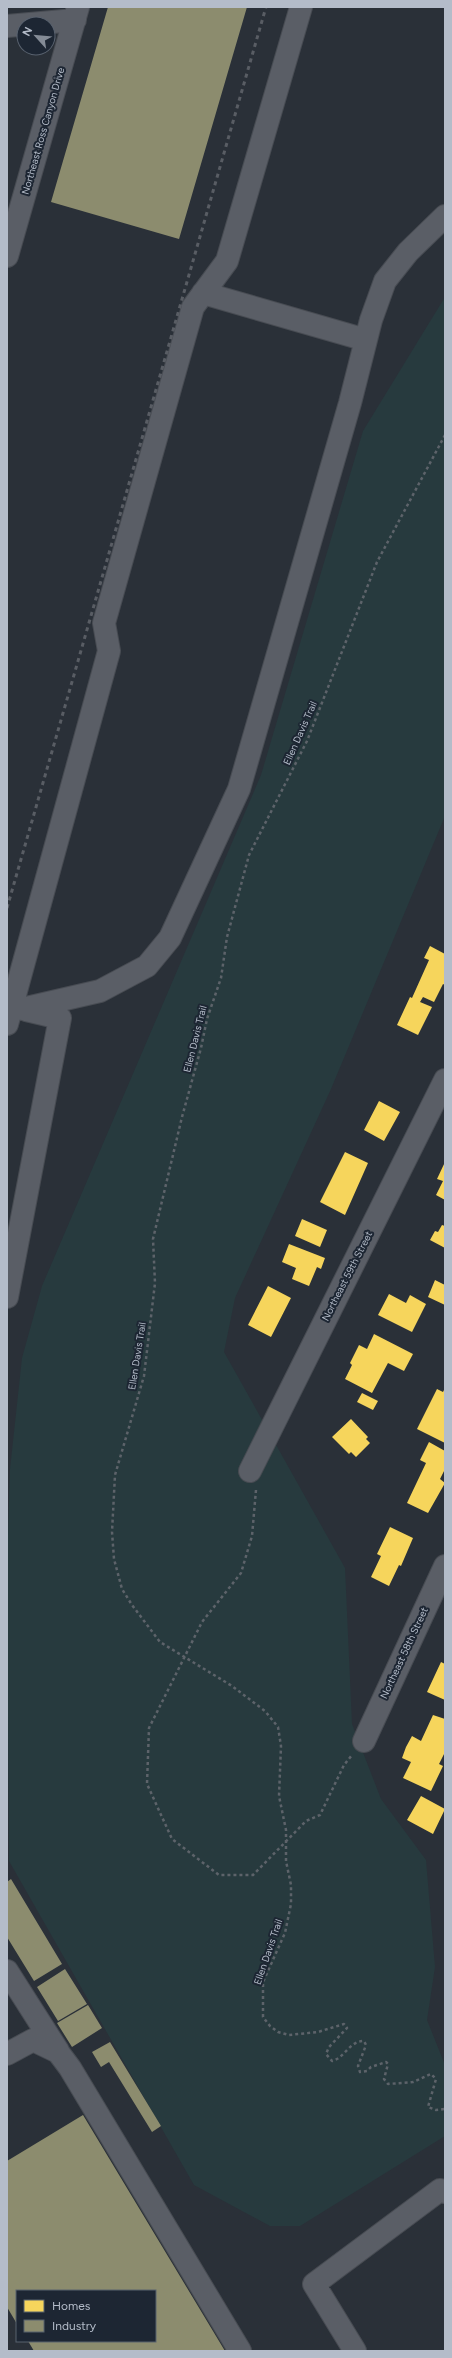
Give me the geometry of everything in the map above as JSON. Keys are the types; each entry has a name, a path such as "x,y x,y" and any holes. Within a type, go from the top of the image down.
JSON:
{"street":[{"path":"301,7 227,261 193,307 104,623 109,650 7,1024 22,1009 100,991 147,966 170,938 239,789 366,340 385,281 408,252 445,216"},
{"path":"7,26 76,14"},
{"name":"Northeast Ross Canyon Drive","path":"7,256 76,14"},
{"path":"203,293 366,340"},
{"path":"7,1297 60,1018 22,1009"},
{"name":"Northeast 59th Street","path":"250,1471 445,1080"},
{"name":"Northeast 58th Street","path":"364,1741 445,1566"},
{"path":"7,1971 13,1995 58,2052 74,2075 240,2351"},
{"path":"7,2054 33,2040 58,2052"},
{"path":"355,2351 314,2284 440,2190 445,2192"}],"path":[{"name":"Ellen Davis Trail","path":"445,435 377,562 307,741 249,856 227,937 221,978 207,1019 201,1048 182,1117 154,1238 155,1283 144,1376 115,1475 112,1532 114,1559 122,1589 160,1642 232,1686 264,1711 278,1727 281,1746 279,1796 286,1830 286,1861 291,1885 291,1904 285,1933 263,1982 263,2017 274,2029 289,2035 318,2032 344,2024 347,2028 329,2047 326,2054 332,2061 337,2060 354,2043 364,2041 366,2045 358,2066 360,2072 367,2071 371,2067 386,2062 388,2064 384,2079 388,2084 413,2082 431,2074 436,2079 428,2108 436,2110 445,2108"},
{"path":"250,1471 256,1489 252,1536 241,1573 202,1622 185,1658 168,1686 149,1728 147,1784 172,1839 219,1875 253,1875 306,1821 320,1815 344,1765 364,1741"}],"green space":[{"path":"445,297 445,816 331,1089 235,1298 224,1352 345,1568 352,1724 381,1799 426,1860 435,1967 427,2020 445,2065 445,2136 300,2226 270,2226 194,2185 9,1861 7,1569 10,1469 22,1358 42,1286 261,775 363,431"}],"building: Homes":[{"path":"430,946 445,954 445,985 443,984 434,1002 423,997 420,1002 432,1007 418,1035 397,1025 410,997 412,998 429,960 424,958"},
{"path":"379,1101 400,1112 384,1141 364,1130"},
{"path":"345,1152 368,1163 345,1215 320,1202"},
{"path":"445,1162 445,1200 436,1195 443,1181 437,1179"},
{"path":"302,1219 327,1230 320,1247 295,1236"},
{"path":"442,1225 445,1226 445,1248 430,1240 435,1231 438,1232"},
{"path":"289,1244 325,1258 321,1269 317,1267 309,1286 292,1279 296,1268 282,1262"},
{"path":"435,1280 445,1285 445,1305 428,1297"},
{"path":"268,1286 291,1298 271,1337 248,1325"},
{"path":"389,1294 406,1303 410,1295 426,1304 412,1332 378,1315"},
{"path":"374,1334 413,1354 404,1371 388,1363 372,1393 345,1379 352,1365 350,1363 359,1345 367,1349"},
{"path":"445,1388 445,1443 417,1429 437,1389 443,1392"},
{"path":"362,1393 378,1401 373,1410 357,1402"},
{"path":"351,1419 368,1437 366,1439 370,1443 356,1457 351,1452 349,1454 332,1437"},
{"path":"429,1442 445,1451 445,1469 440,1479 445,1483 428,1513 407,1503 426,1463 420,1460"},
{"path":"390,1527 413,1538 401,1566 399,1565 389,1586 371,1577 381,1556 377,1554"},
{"path":"441,1662 445,1664 445,1700 427,1692"},
{"path":"433,1715 445,1719 445,1752 439,1764 443,1766 431,1791 403,1778 411,1762 402,1758 412,1736 421,1741"},
{"path":"421,1796 445,1809 433,1834 407,1820"}],"building: Industry":[{"path":"108,7 247,7 179,239 51,202"},
{"path":"11,1879 62,1964 34,1981 7,1937 7,1882"},
{"path":"65,1969 87,2004 58,2021 37,1987"},
{"path":"88,2005 102,2028 72,2047 57,2023"},
{"path":"110,2042 161,2126 152,2132 109,2062 101,2067 92,2052"},
{"path":"83,2115 225,2351 34,2351 29,2342 156,2342 156,2290 16,2290 16,2322 7,2307 7,2161"}],"railway":[{"path":"7,908 266,7"}]}
